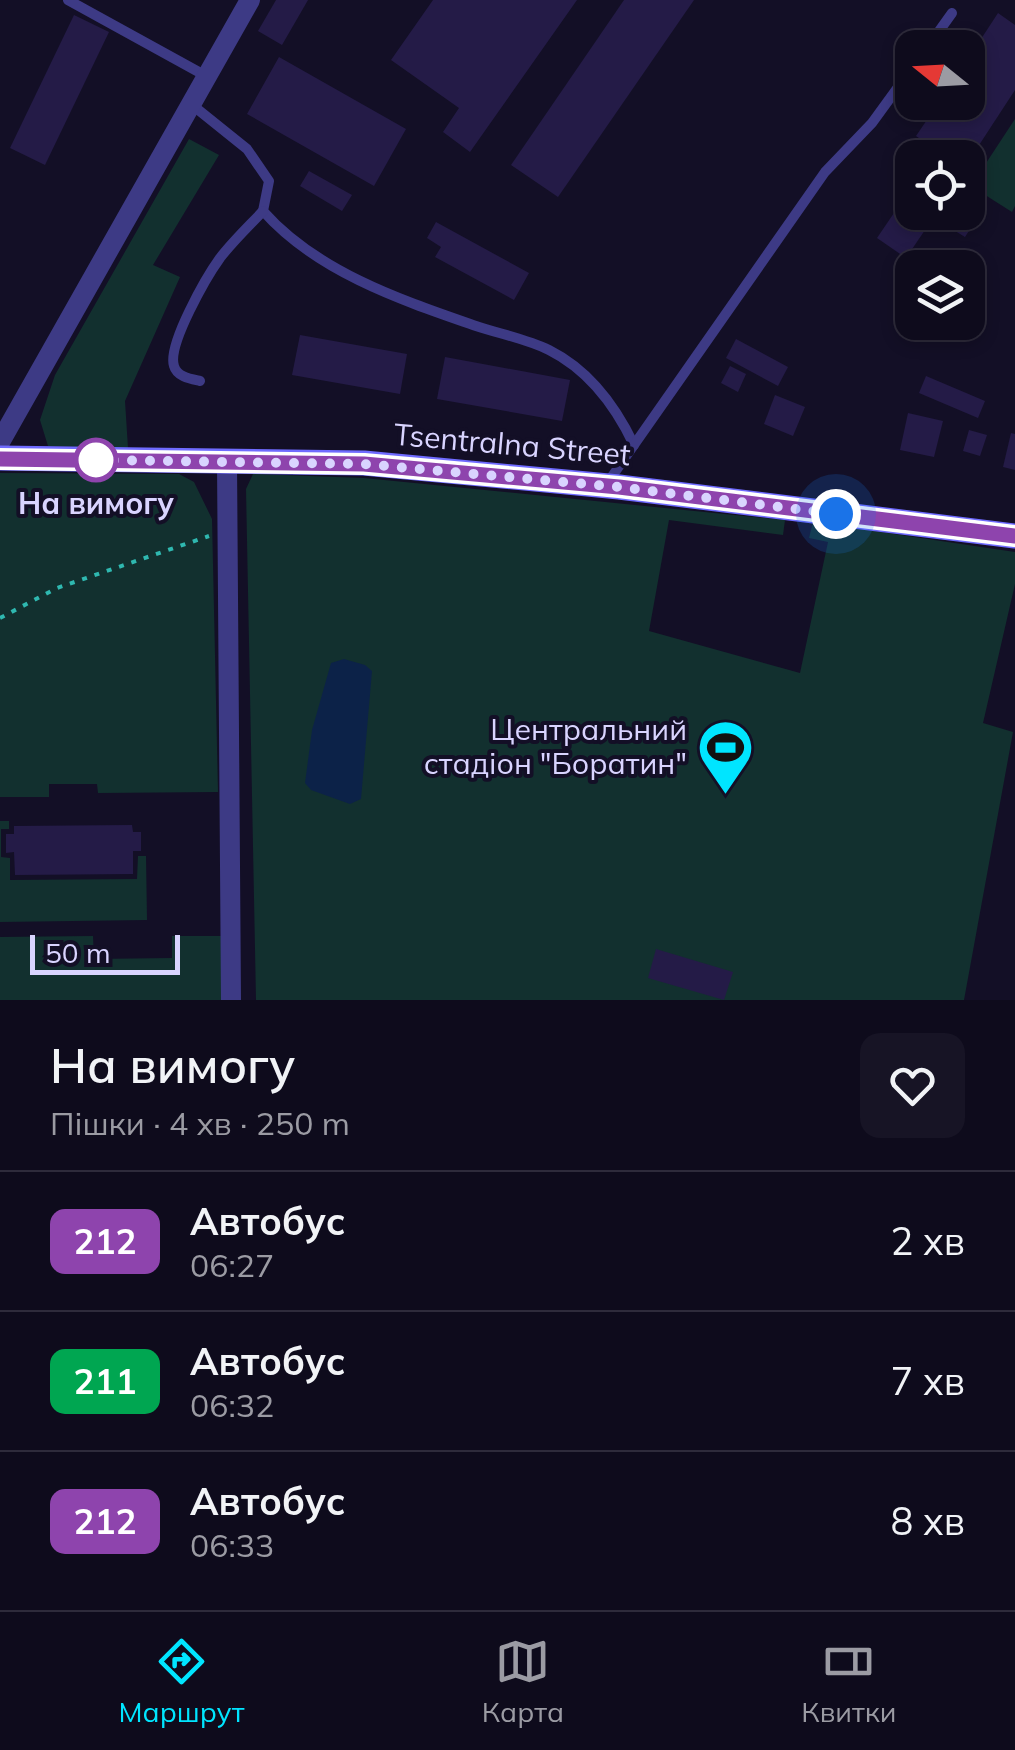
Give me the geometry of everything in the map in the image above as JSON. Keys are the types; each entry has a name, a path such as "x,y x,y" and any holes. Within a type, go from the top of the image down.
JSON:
{"street":[{"path":"0,442 250,0"},
{"name":"Tsentralna Street","path":"0,458 364,464 606,486 1015,536"},
{"path":"227,462 231,1000"}],"lane":[{"path":"68,0 206,76"},
{"path":"940,30 952,13"},
{"path":"606,486 825,172 872,124 895,92"},
{"path":"190,104 247,149 269,181 263,211 218,260 181,329 174,366 181,376 200,381"},
{"path":"263,211 282,232 320,260 392,294 549,350 583,373 617,408 634,444"}],"path":[{"path":"0,618 57,588 228,530"}],"green space":[{"path":"1015,119 1012,212 985,195 985,165"},
{"path":"189,139 219,155 153,265 180,277 125,401 128,448 48,446 40,420 55,375"},
{"path":"0,473 179,474 194,482 212,519 218,792 98,793 97,784 49,784 49,797 0,797"},
{"path":"253,474 364,478 785,520 783,535 669,520 649,631 800,673 828,542 809,538 813,522 1015,552 1015,584 983,723 1013,732 964,1000 256,1000 246,489"},
{"path":"0,821 9,821 9,829 1,829 1,857 10,858 10,880 137,879 138,856 146,856 147,920 0,922"},
{"path":"93,936 94,959 172,958 172,936 221,936 222,1000 0,1000 0,937"}],"water":[{"path":"344,659 372,671 361,799 350,804 311,790 305,783 312,730 331,663"}],"building":[{"path":"276,0 308,0 282,45 258,31"},
{"path":"433,0 577,0 470,152 443,132 459,108 391,60"},
{"path":"624,0 694,0 558,197 511,165"},
{"path":"998,13 1015,25 1015,90 982,140 922,140 916,136 927,120 985,120 985,33"},
{"path":"74,15 109,32 45,165 10,148"},
{"path":"279,57 406,129 374,186 247,114"},
{"path":"309,171 352,195 342,211 300,186"},
{"path":"895,211 895,230 925,230 911,250 895,250 877,238"},
{"path":"436,222 529,273 514,300 435,257 441,247 427,238"},
{"path":"300,335 407,354 400,394 292,375"},
{"path":"736,339 788,367 778,386 726,358"},
{"path":"445,357 570,380 562,421 437,399"},
{"path":"730,366 746,374 738,392 721,383"},
{"path":"926,376 985,401 978,418 919,393"},
{"path":"775,395 805,407 793,436 764,424"},
{"path":"908,413 943,421 934,457 900,450"},
{"path":"969,430 987,435 980,456 963,451"},
{"path":"1011,433 1015,434 1015,470 1003,467"},
{"path":"132,825 133,832 141,832 141,851 133,851 133,874 15,875 14,852 6,853 6,834 14,834 14,826"},
{"path":"656,949 733,972 724,1000 648,978"}],"bus line":[{"name":"212","path":"0,459 364,464 619,487 1015,536"}],"place":[{"name":"На вимогу","path":"96,460"},
{"name":"Центральний стадіон \"Боратин\"","path":"726,796"}],"route":[{"path":"96,460 364,464 619,487 836,514"}]}
